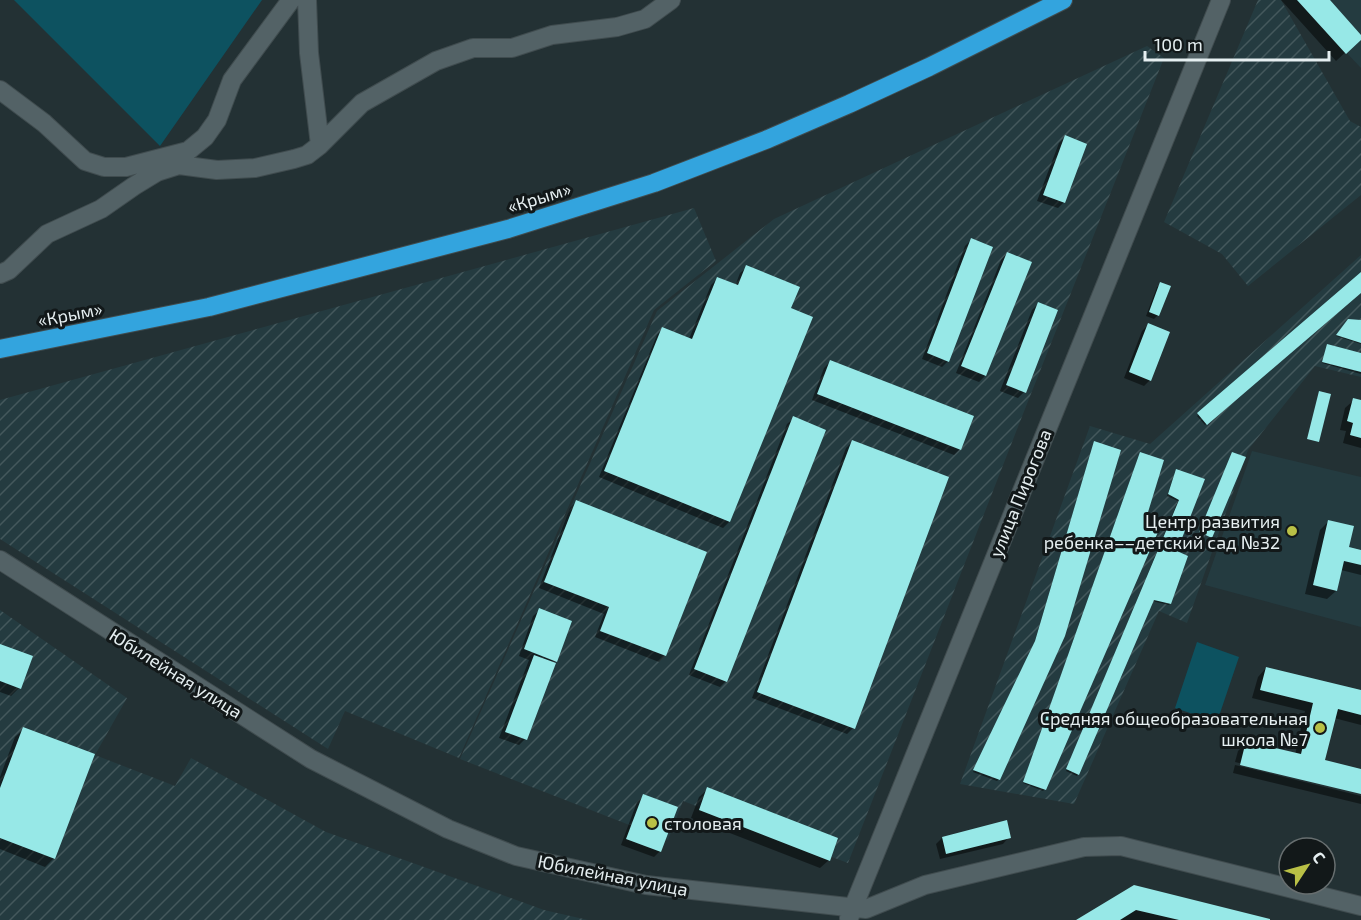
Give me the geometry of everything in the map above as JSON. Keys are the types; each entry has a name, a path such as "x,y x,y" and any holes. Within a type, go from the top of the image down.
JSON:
{"highway":[{"name":"«Крым»","path":"0,349 209,307 508,229 654,183 768,139 849,104 1063,0"}],"street":[{"path":"0,90 44,123 85,160 104,167 126,167 189,151 205,137 217,120 232,80 291,0"},
{"path":"307,0 309,53 320,146"},
{"path":"0,274 9,270 48,234 101,209 157,172 179,165 217,170 255,168 300,157 320,146 362,104 436,61 473,48 512,48 552,34 617,27 645,19 671,0"},
{"name":"улица Пирогова","path":"851,915 1221,0"},
{"path":"126,167 134,186"},
{"name":"Юбилейная улица","path":"0,560 311,759 448,829 516,856 646,885 851,915 925,885 1083,847 1121,846 1361,906"}],"shaded area":[{"path":"14,0 262,0 160,146"},
{"path":"1258,0 1281,0 1350,121 1361,127 1361,195 1248,286 1222,254 1164,222"},
{"path":"1296,0 1361,0 1361,68"},
{"path":"1147,46 1164,58 848,863 683,801 668,840 460,759 657,311 774,219"},
{"path":"694,208 716,261 654,310 459,758 345,711 328,749 0,539 0,400"},
{"path":"1361,255 1361,377 1315,366 1248,450 1187,623 1159,611 1074,804 960,784 1090,426 1150,444"},
{"name":"Центр развития ребенка––детский сад №32","path":"1252,451 1361,477 1361,627 1205,585"},
{"path":"0,610 127,698 95,755 175,786 191,758 326,832 544,910 588,920 0,920"},
{"path":"1197,642 1239,657 1217,722 1175,708"}],"building":[{"path":"1297,0 1330,0 1361,35 1361,40 1346,54"},
{"path":"1065,135 1087,144 1065,203 1043,195"},
{"path":"971,238 993,247 949,362 927,353"},
{"path":"1007,252 1032,262 986,376 961,366"},
{"path":"746,265 800,287 791,308 813,317 730,522 604,471 662,327 692,339 717,277 738,285"},
{"path":"1361,272 1361,293 1207,425 1197,413"},
{"path":"1160,282 1171,286 1159,316 1149,312"},
{"path":"1038,302 1058,310 1026,393 1006,385"},
{"path":"1348,319 1361,320 1361,343 1336,335"},
{"path":"1148,323 1170,332 1151,381 1129,372"},
{"path":"1327,344 1361,353 1361,372 1322,362"},
{"path":"830,360 974,416 961,450 817,394"},
{"path":"1319,391 1331,394 1319,442 1307,439"},
{"path":"1353,398 1361,400 1361,438 1350,435 1353,423 1347,421"},
{"path":"793,416 826,430 727,682 694,669"},
{"path":"852,440 949,477 855,729 757,692"},
{"path":"1094,441 1121,450 1065,636 1000,780 973,770 1035,641"},
{"path":"1140,452 1164,460 1145,522 1161,525 1046,790 1023,782"},
{"path":"1232,452 1246,457 1212,538 1199,532"},
{"path":"1176,469 1205,479 1177,551 1188,556 1171,604 1154,600 1079,775 1066,769 1179,500 1168,494"},
{"path":"576,500 707,552 666,656 600,631 609,607 544,582"},
{"path":"1328,520 1354,526 1349,547 1361,550 1361,565 1344,561 1337,591 1313,585"},
{"path":"539,608 572,621 557,662 524,649"},
{"path":"0,644 33,656 21,689 0,681"},
{"path":"534,655 556,663 527,740 505,732"},
{"name":"Средняя общеобразовательная школа №7","path":"1266,667 1361,690 1361,715 1338,709 1325,760 1361,769 1361,794 1240,765 1246,741 1301,754 1313,703 1260,690"},
{"path":"23,727 95,754 55,859 0,838 0,788"},
{"path":"707,787 838,838 830,861 699,810"},
{"name":"столовая","path":"643,794 678,807 661,852 626,839"},
{"path":"1007,820 1011,838 946,854 942,837"},
{"path":"1134,885 1270,920 1179,920 1136,910 1120,920 1076,920"}],"place":[{"name":"Центр развития ребенка––детский сад №32","path":"1292,531"},
{"name":"Средняя общеобразовательная школа №7","path":"1320,728"},
{"name":"столовая","path":"652,823"}]}
